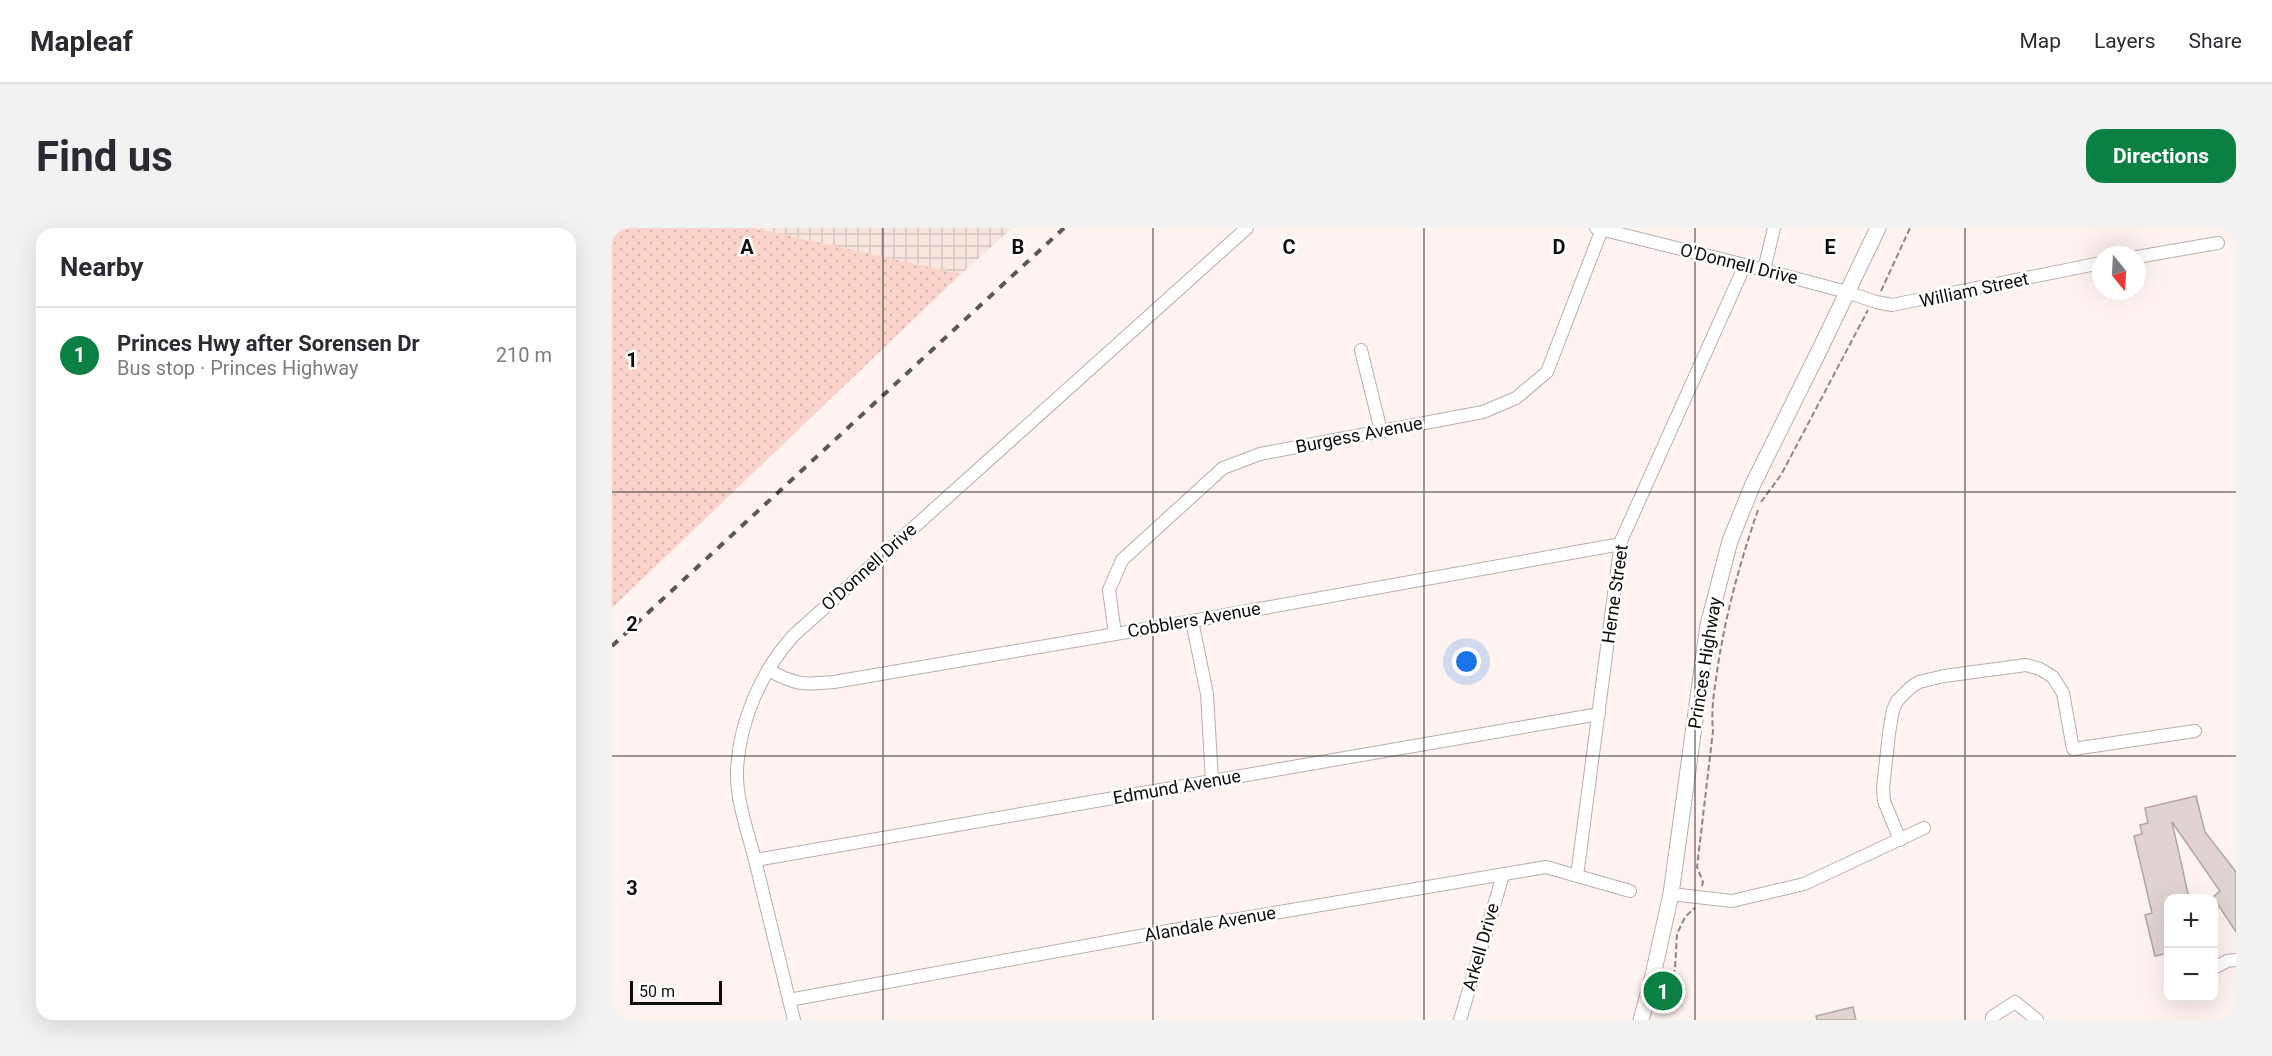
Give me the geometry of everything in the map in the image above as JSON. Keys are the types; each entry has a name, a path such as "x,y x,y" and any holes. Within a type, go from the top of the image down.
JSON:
{"main road":[{"name":"Princes Highway","path":"1641,1020 1671,894 1708,625 1730,541 1752,484 1878,228"}],"street":[{"name":"O'Donnell Drive","path":"794,1020 742,809 737,773 746,718 778,652 794,635 1247,228"},
{"path":"1764,270 1774,228"},
{"name":"O'Donnell Drive","path":"1599,229 1847,292"},
{"name":"Burgess Avenue","path":"1115,634 1109,590 1122,560 1223,468 1260,454 1484,412 1516,399 1547,372 1599,229"},
{"path":"2146,255 2218,243"},
{"name":"Herne Street","path":"1577,876 1621,544 1744,265"},
{"name":"William Street","path":"1847,292 1873,302 1892,305 2092,265"},
{"path":"1361,350 1381,432"},
{"name":"Cobblers Avenue","path":"768,670 784,679 804,685 834,682 1621,544"},
{"path":"1192,621 1207,694 1212,781"},
{"path":"1900,840 1884,801 1883,788 1889,733 1897,701 1919,682 2026,664 2040,669 2053,677 2063,693 2073,749 2195,731"},
{"name":"Edmund Avenue","path":"755,860 1599,714"},
{"path":"1671,894 1732,901 1804,884 1924,828"},
{"name":"Alandale Avenue","path":"789,1000 1156,933 1546,867 1630,891"},
{"name":"Arkell Drive","path":"1460,1020 1503,875"},
{"path":"2218,966 2226,961 2236,960"},
{"path":"1992,1020 1992,1017 2015,1002 2037,1020"}],"path":[{"path":"1658,1012 1675,969 1677,934 1685,917 1695,910 1703,882 1697,867 1713,731 1711,713 1721,644 1746,544 1762,501 1781,475 1859,324 1880,292 1910,228"}],"shaded area":[{"path":"612,228 754,228 961,274 612,608"},
{"path":"754,228 1012,228 961,274"}],"building":[{"path":"2196,796 2205,832 2236,872 2236,932 2218,905 2216,894 2220,891 2172,822 2188,894 2164,894 2164,954 2155,956 2145,915 2152,913 2134,836 2142,834 2140,825 2148,823 2145,808"},
{"path":"1853,1007 1856,1020 1817,1020 1816,1016"}],"railway":[{"path":"612,646 1064,228"}],"place":[{"name":"Princes Hwy after Sorensen Dr","path":"1663,991"}]}
